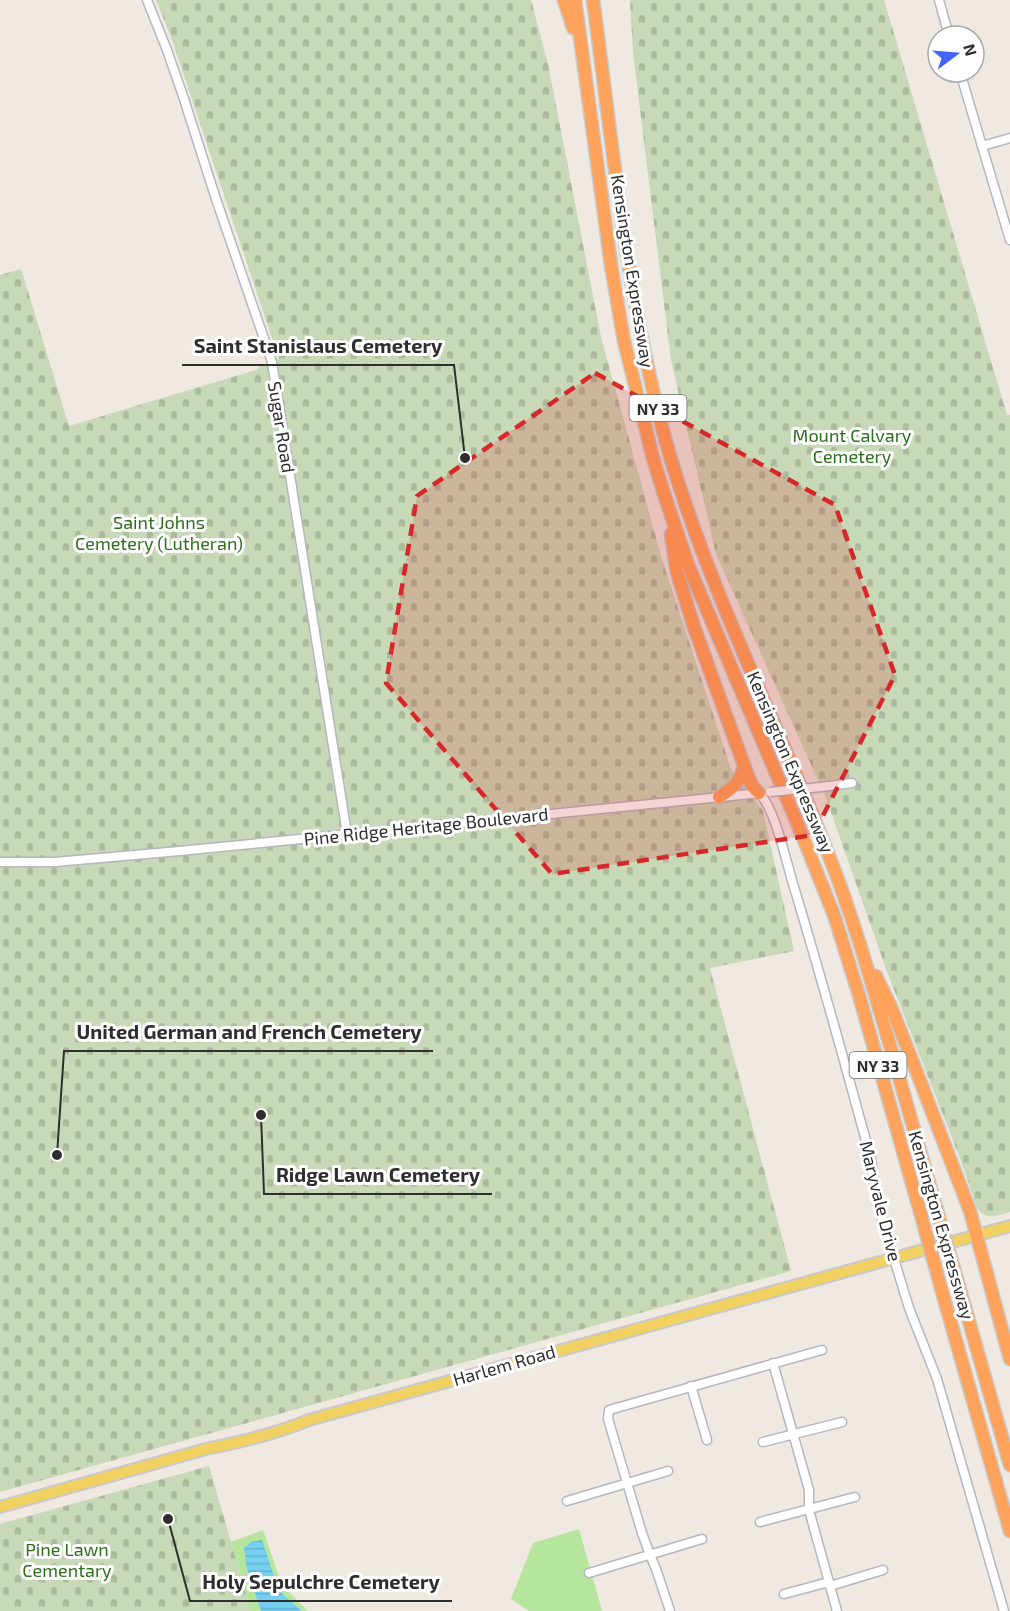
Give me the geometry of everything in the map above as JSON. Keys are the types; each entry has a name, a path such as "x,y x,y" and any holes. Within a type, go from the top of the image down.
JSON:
{"highway":[{"path":"564,0 584,64"},
{"name":"Kensington Expressway","path":"575,0 610,265 637,399 665,497 688,565 834,915 859,995 1010,1531"},
{"name":"Kensington Expressway","path":"593,0 626,254 645,356 670,456 710,570 826,848 860,943 1010,1466"},
{"path":"600,47 601,0"},
{"path":"665,497 677,572 694,627 753,787 765,792"},
{"path":"719,797 737,784 744,765"},
{"path":"860,943 891,1007 970,1211 1010,1359"}],"main road":[{"name":"Harlem Road","path":"0,1507 1010,1226"}],"street":[{"name":"Sugar Road","path":"147,0 168,50 272,362 346,834"},
{"path":"939,0 946,24"},
{"path":"964,84 1010,240"},
{"path":"982,146 1010,138"},
{"name":"Pine Ridge Heritage Boulevard","path":"0,862 55,862 192,850 852,783"},
{"name":"Maryvale Drive","path":"765,792 813,950 863,1130 877,1203 909,1308 937,1379 1004,1611"},
{"path":"670,1611 626,1484 608,1419 609,1410 822,1350"},
{"path":"773,1363 809,1491 809,1510 837,1611"},
{"path":"691,1386 707,1440"},
{"path":"763,1442 842,1422"},
{"path":"567,1501 668,1471"},
{"path":"760,1522 855,1497"},
{"path":"589,1573 702,1539"},
{"path":"784,1594 883,1570"}],"highlighted area":[{"path":"595,373 835,505 895,675 813,835 552,874 386,683 417,496"}],"green space":[{"name":"Saint Johns Cemetery (Lutheran)","path":"156,0 531,0 548,64 601,337 661,556 731,769 763,811 794,951 710,968 791,1271 0,1492 0,275 21,269 69,426 256,370 261,365 279,359 171,37"},
{"name":"Mount Calvary Cemetery","path":"630,0 884,0 1007,415 1010,415 1010,1212 986,1216 976,1205 886,969 826,798 716,554 671,360 633,53"},
{"name":"Pine Lawn Cementary","path":"209,1466 251,1611 0,1611 0,1524"},
{"path":"579,1529 602,1611 529,1611 511,1599 533,1543"},
{"path":"263,1530 282,1585 308,1611 251,1611 231,1542"}],"water":[{"path":"262,1540 279,1591 302,1611 261,1611 247,1569 244,1548 251,1542"}],"place":[{"name":"Saint Stanislaus Cemetery","path":"465,458"},
{"name":"Ridge Lawn Cemetery","path":"261,1115"},
{"name":"United German and French Cemetery","path":"57,1155"},
{"name":"Holy Sepulchre Cemetery","path":"168,1519"}]}
